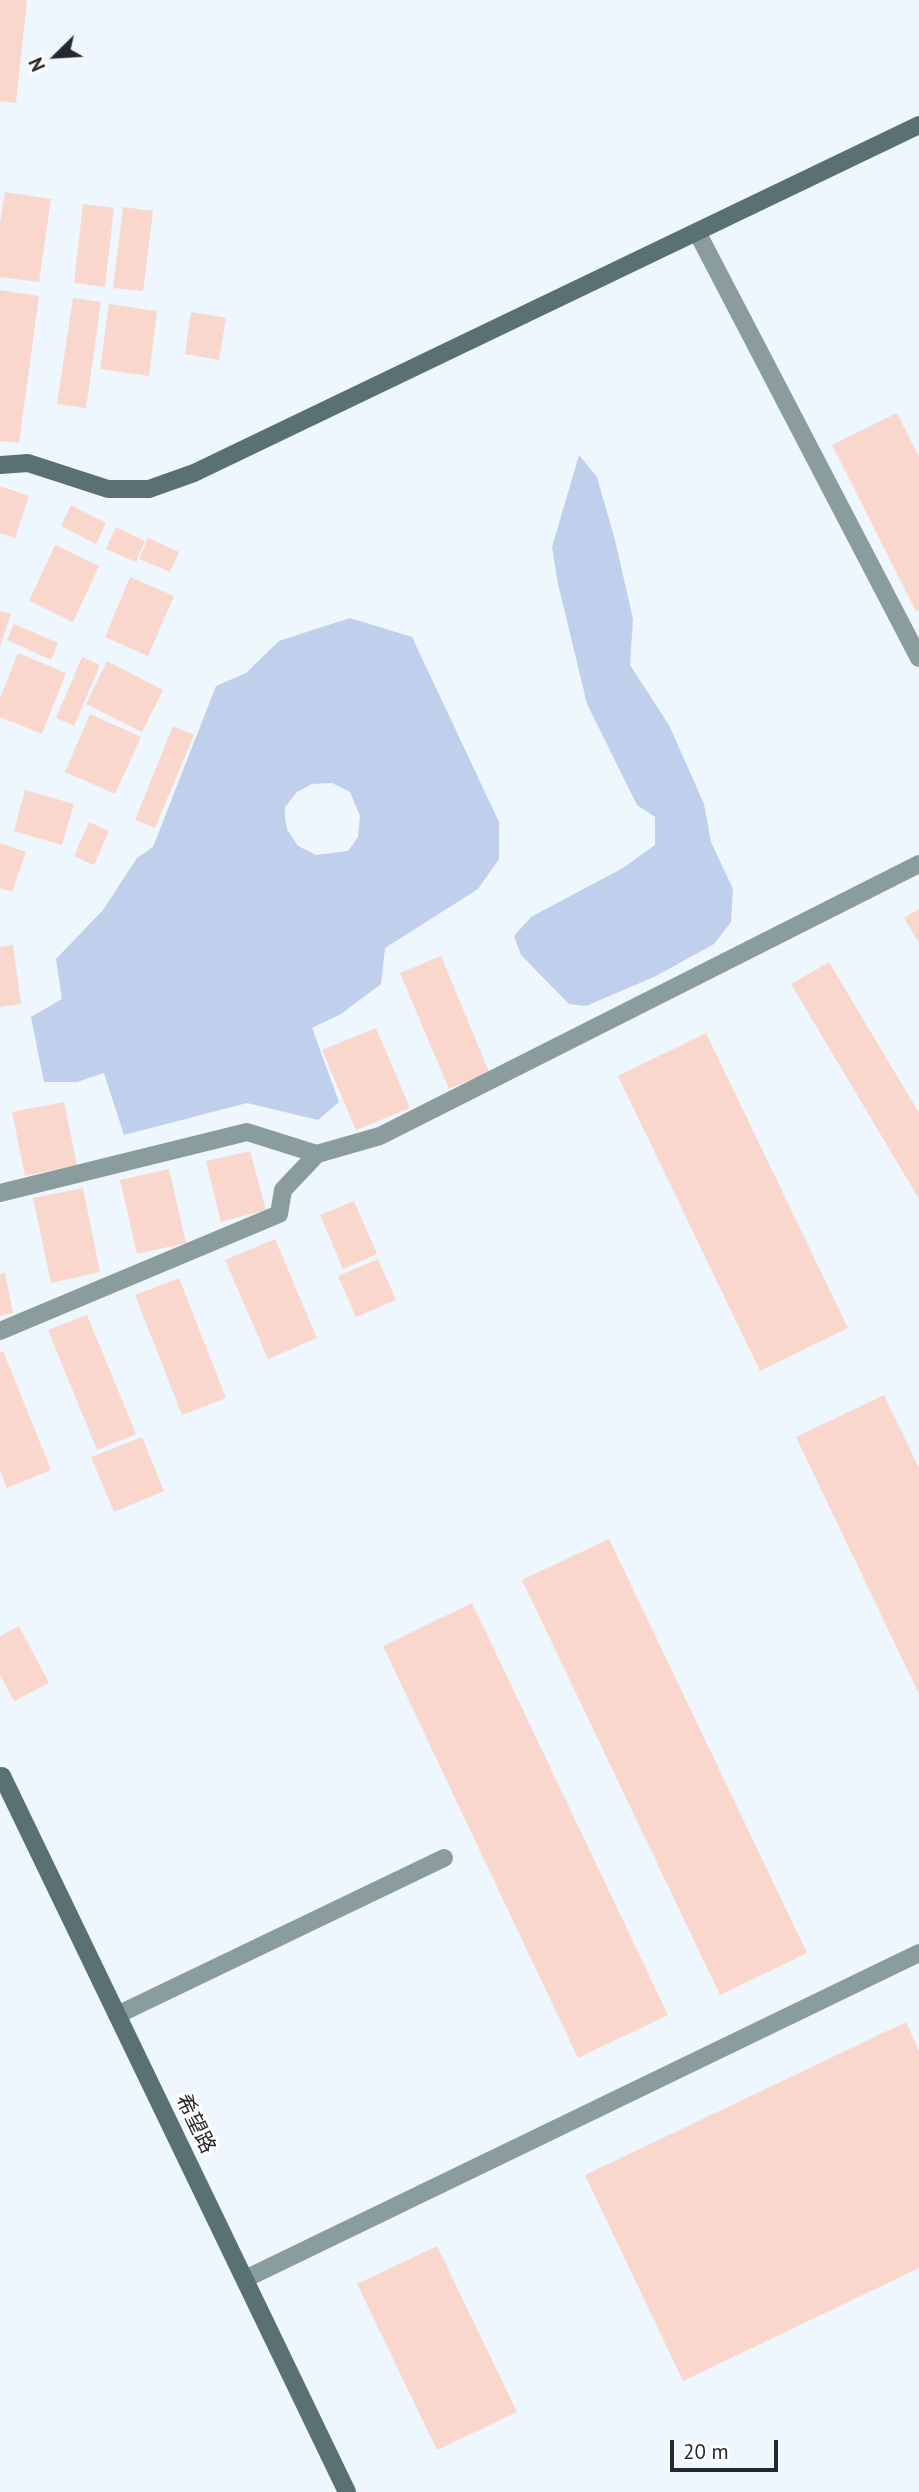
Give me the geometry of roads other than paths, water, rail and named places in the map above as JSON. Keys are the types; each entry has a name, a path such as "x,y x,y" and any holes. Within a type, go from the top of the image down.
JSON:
{"street":[{"path":"0,465 28,463 108,489 149,489 194,473 919,125"},
{"path":"696,232 919,658"},
{"path":"0,1331 279,1214 283,1190 317,1154 380,1136 919,864"},
{"path":"0,1193 247,1132 317,1154"},
{"name":"希望路","path":"1,1777 347,2492"},
{"path":"117,2015 444,1858"},
{"path":"245,2279 919,1953"}],"water":[{"path":"579,455 597,477 615,540 633,619 630,665 669,725 704,804 711,842 733,889 731,922 714,944 654,977 586,1006 569,1004 521,955 514,936 531,917 623,868 655,845 655,817 637,805 587,704 558,584 552,547"},
{"path":"350,618 412,637 499,822 499,859 478,889 385,948 381,984 341,1014 312,1028 339,1102 318,1120 247,1103 124,1135 104,1073 77,1082 44,1082 31,1017 62,999 56,959 103,910 137,858 153,847 216,686 246,673 279,641","holes":["332,783 350,792 360,816 358,837 348,851 316,855 298,846 287,829 285,818 285,807 297,792 312,784"]}]}
